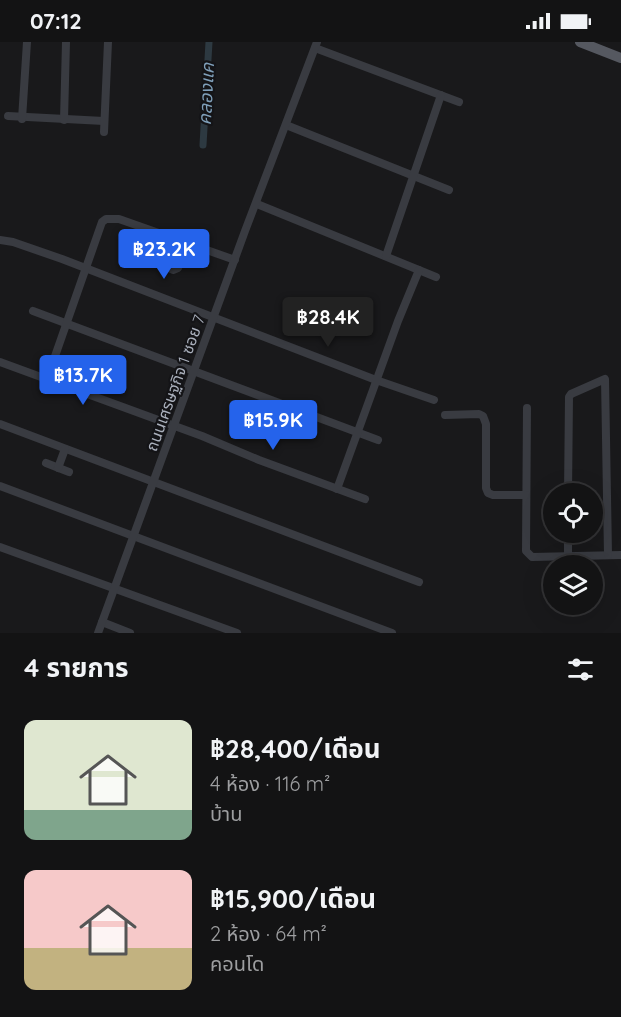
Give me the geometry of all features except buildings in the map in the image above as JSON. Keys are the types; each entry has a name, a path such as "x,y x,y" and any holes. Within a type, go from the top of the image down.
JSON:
{"main road":[{"path":"580,42 621,58"}],"street":[{"path":"22,119 27,42"},
{"path":"64,120 66,42"},
{"path":"104,132 108,42"},
{"path":"316,45 459,102"},
{"name":"ถนนเศรษฐกิจ 1 ซอย 7","path":"98,633 316,45"},
{"path":"386,256 441,95"},
{"path":"4,116 22,119 104,122"},
{"path":"286,125 449,190"},
{"path":"256,204 436,277"},
{"path":"47,379 102,222 106,219 119,219 235,260"},
{"path":"168,236 160,262 173,270 178,268 188,243"},
{"path":"0,240 14,242 86,268 376,380 434,400"},
{"path":"337,489 419,270"},
{"path":"33,311 378,440"},
{"path":"0,363 365,499"},
{"path":"568,483 569,397 572,393 605,379 608,555"},
{"path":"527,408 526,551 528,555 543,556"},
{"path":"445,415 479,414 483,416 486,424 486,488 488,492 493,495 526,495"},
{"path":"0,424 419,582"},
{"path":"58,468 65,448"},
{"path":"46,463 69,472"},
{"path":"0,486 392,633"},
{"path":"0,547 237,633"},
{"path":"603,555 621,555"},
{"path":"102,622 130,633"}],"waterway":[{"name":"คลองแค","path":"203,145 209,42"}]}
